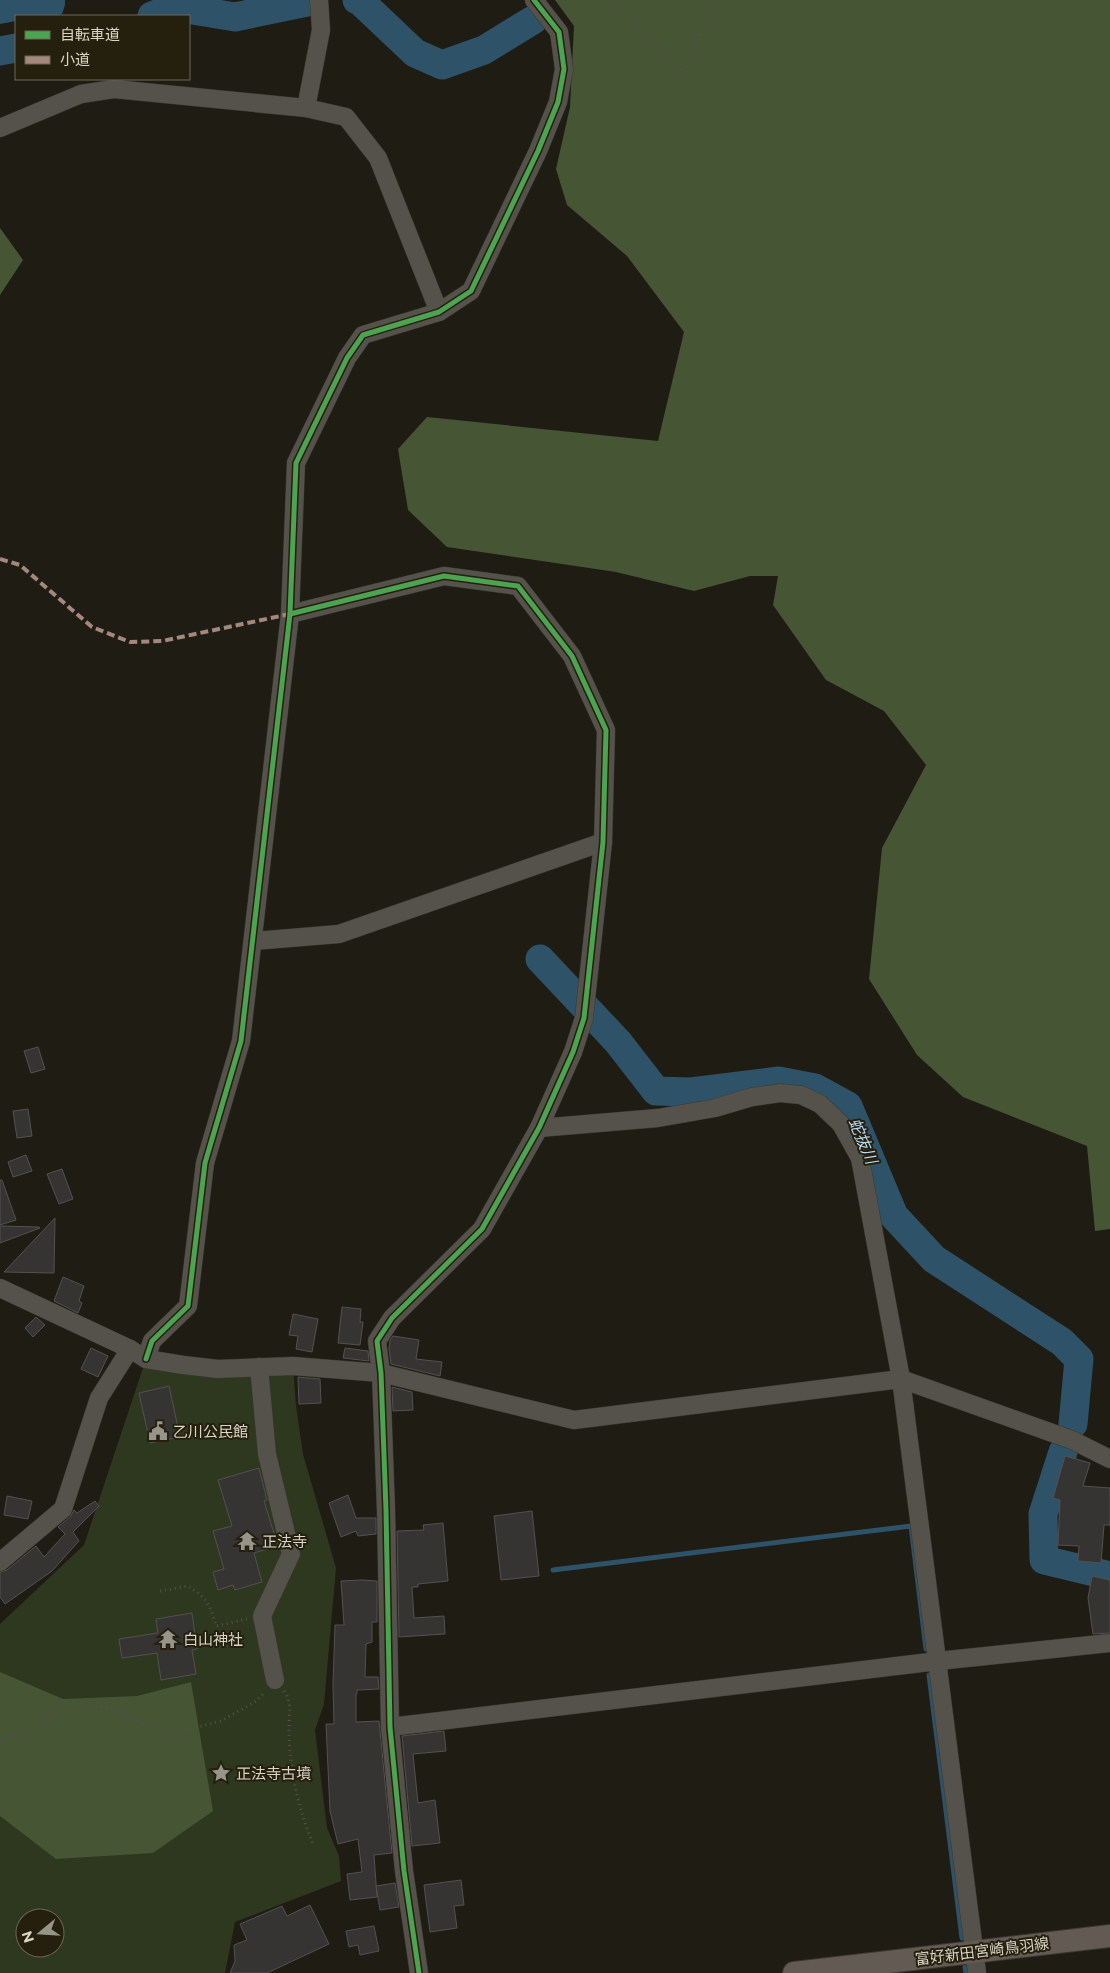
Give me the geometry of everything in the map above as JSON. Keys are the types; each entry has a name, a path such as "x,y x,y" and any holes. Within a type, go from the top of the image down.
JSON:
{"main road":[{"name":"富好新田宮崎鳥羽線","path":"794,1973 976,1962 1110,1936"}],"street":[{"path":"306,108 321,30 320,0"},
{"path":"146,1359 152,1341 188,1306 205,1163 241,1041 290,614 296,463 346,358 363,335 439,312 472,291 538,151 558,102 564,69 559,32 534,0"},
{"path":"0,128 81,94 114,88 306,108 346,118 378,158 439,312"},
{"path":"290,614 444,576 518,586 572,656 606,730 603,842 584,1018 573,1052 538,1128 482,1229 392,1318 377,1340 381,1373 386,1510 390,1727 404,1870 419,1973"},
{"path":"253,941 339,934 603,842"},
{"path":"538,1128 658,1118 714,1108 752,1097 780,1092 801,1095 820,1104 841,1124 860,1158 901,1379 976,1962"},
{"path":"0,1288 130,1349 146,1359 184,1366 218,1368 293,1366 381,1373 574,1420 901,1379 1072,1440 1110,1459"},
{"path":"0,1562 9,1547 63,1509 99,1398 130,1349"},
{"path":"259,1367 267,1454 291,1554 262,1616 275,1680"},
{"path":"390,1727 938,1661 1110,1643"}],"path":[{"path":"608,0 685,72 717,0"},
{"path":"160,1591 188,1586 202,1595 212,1611 216,1626 262,1616"},
{"path":"0,1741 17,1735 53,1712 83,1704 118,1710 148,1726 178,1732 221,1721 256,1702 275,1680 287,1695 292,1769 307,1830 314,1846"}],"green space":[{"path":"555,0 1110,0 1110,1229 1095,1231 1087,1146 963,1097 917,1055 869,979 882,848 926,765 884,711 826,680 773,605 778,576 750,576 694,591 616,572 447,547 408,510 398,449 427,417 658,441 684,332 627,256 567,205 556,169 570,107 574,26"},
{"path":"0,228 23,260 0,295"},
{"path":"146,1359 293,1366 296,1406 303,1454 336,1568 324,1704 315,1730 327,1828 339,1856 341,1881 235,1922 225,1973 0,1973 0,1624 84,1545"},
{"path":"0,1672 63,1699 137,1696 191,1682 213,1811 153,1853 56,1859 0,1816"}],"water":[{"path":"0,0 65,0 62,14 15,15 15,21 0,24"}],"building":[{"path":"38,1047 45,1069 31,1073 24,1051"},
{"path":"28,1109 32,1136 17,1138 13,1111"},
{"path":"26,1155 32,1171 13,1177 8,1162"},
{"path":"62,1169 73,1199 59,1204 47,1174"},
{"path":"0,1180 2,1180 16,1220 0,1225"},
{"path":"55,1218 54,1273 4,1272"},
{"path":"0,1226 39,1227 40,1228 0,1243"},
{"path":"63,1277 84,1286 79,1301 82,1303 78,1313 54,1301"},
{"path":"342,1307 361,1309 360,1322 363,1322 360,1345 338,1343"},
{"path":"293,1314 318,1319 312,1352 296,1349 298,1336 289,1335"},
{"path":"36,1317 45,1325 33,1337 25,1328"},
{"path":"393,1336 419,1340 416,1359 442,1362 440,1376 391,1364 389,1349 390,1340"},
{"path":"91,1348 108,1356 98,1377 81,1369"},
{"path":"345,1348 368,1351 369,1361 343,1358"},
{"path":"298,1377 320,1379 321,1403 299,1404"},
{"name":"乙川公民館","path":"169,1386 180,1437 150,1443 139,1393"},
{"path":"392,1387 412,1392 413,1410 393,1411"},
{"path":"1065,1456 1090,1463 1083,1486 1110,1488 1110,1525 1104,1525 1101,1563 1078,1561 1079,1546 1058,1545 1060,1500 1053,1498"},
{"name":"正法寺","path":"259,1468 267,1500 264,1501 278,1546 254,1553 262,1582 235,1590 233,1585 218,1590 213,1572 224,1569 213,1531 232,1526 218,1480"},
{"path":"348,1495 356,1518 376,1518 376,1534 358,1536 356,1531 341,1537 329,1503"},
{"path":"7,1496 32,1501 28,1519 4,1515"},
{"path":"95,1501 99,1506 73,1532 79,1541 52,1571 5,1604 0,1597 0,1572 7,1570 36,1546 44,1557 65,1534 58,1527 70,1517 74,1510 77,1513"},
{"path":"532,1511 539,1576 501,1580 494,1516"},
{"path":"443,1523 448,1581 418,1584 418,1587 412,1587 414,1618 444,1616 445,1634 399,1637 397,1531 424,1530 423,1525"},
{"path":"1092,1576 1110,1580 1110,1633 1093,1634 1088,1598"},
{"path":"341,1581 377,1581 377,1622 372,1622 372,1642 366,1644 365,1677 378,1677 379,1689 357,1690 356,1722 379,1721 392,1853 374,1855 377,1897 350,1900 347,1874 362,1872 358,1839 338,1844 330,1811 326,1724 334,1724 335,1625 344,1625"},
{"name":"白山神社","path":"192,1613 197,1649 192,1650 196,1674 161,1680 157,1653 122,1658 119,1639 158,1633 156,1619"},
{"path":"444,1731 446,1751 413,1754 418,1803 435,1800 440,1843 412,1846 402,1736"},
{"path":"461,1880 464,1905 454,1906 457,1928 430,1932 424,1885"},
{"path":"395,1883 399,1907 380,1910 376,1886"},
{"path":"310,1905 329,1944 267,1973 230,1973 235,1961 234,1945 247,1940 240,1924 282,1906 287,1916"},
{"path":"374,1926 379,1951 360,1955 358,1945 349,1947 346,1931"}],"waterway":[{"path":"357,0 415,53 442,65 484,50 533,20"},
{"path":"154,15 174,7 235,17 312,1"},
{"path":"0,51 15,48"},
{"name":"蛇抜川","path":"540,959 618,1042 656,1091 691,1092 779,1081 815,1088 848,1106 894,1216 934,1259 1062,1342 1079,1359 1073,1424"},
{"name":"蛇抜川","path":"1063,1452 1043,1514 1044,1560 1110,1576"},
{"path":"553,1570 911,1526 926,1649"},
{"path":"929,1675 962,1938"},
{"path":"965,1967 966,1973"}],"marked path":[{"path":"0,559 20,565 92,627 130,642 162,641 290,614"}],"cycle path":[{"path":"146,1359 152,1341 188,1306 205,1163 241,1041 290,614 296,463 347,358 363,335 439,312 471,291 538,151 558,102 564,69 559,32 534,0"},
{"path":"290,614 444,576 518,586 572,656 606,730 603,842 584,1018 573,1052 539,1128 482,1229 392,1318 377,1341 381,1373 386,1510 390,1727 404,1871 419,1973"}],"place":[{"name":"乙川公民館","path":"158,1431"},
{"name":"正法寺","path":"247,1541"},
{"name":"白山神社","path":"168,1639"},
{"name":"正法寺古墳","path":"221,1773"}]}
